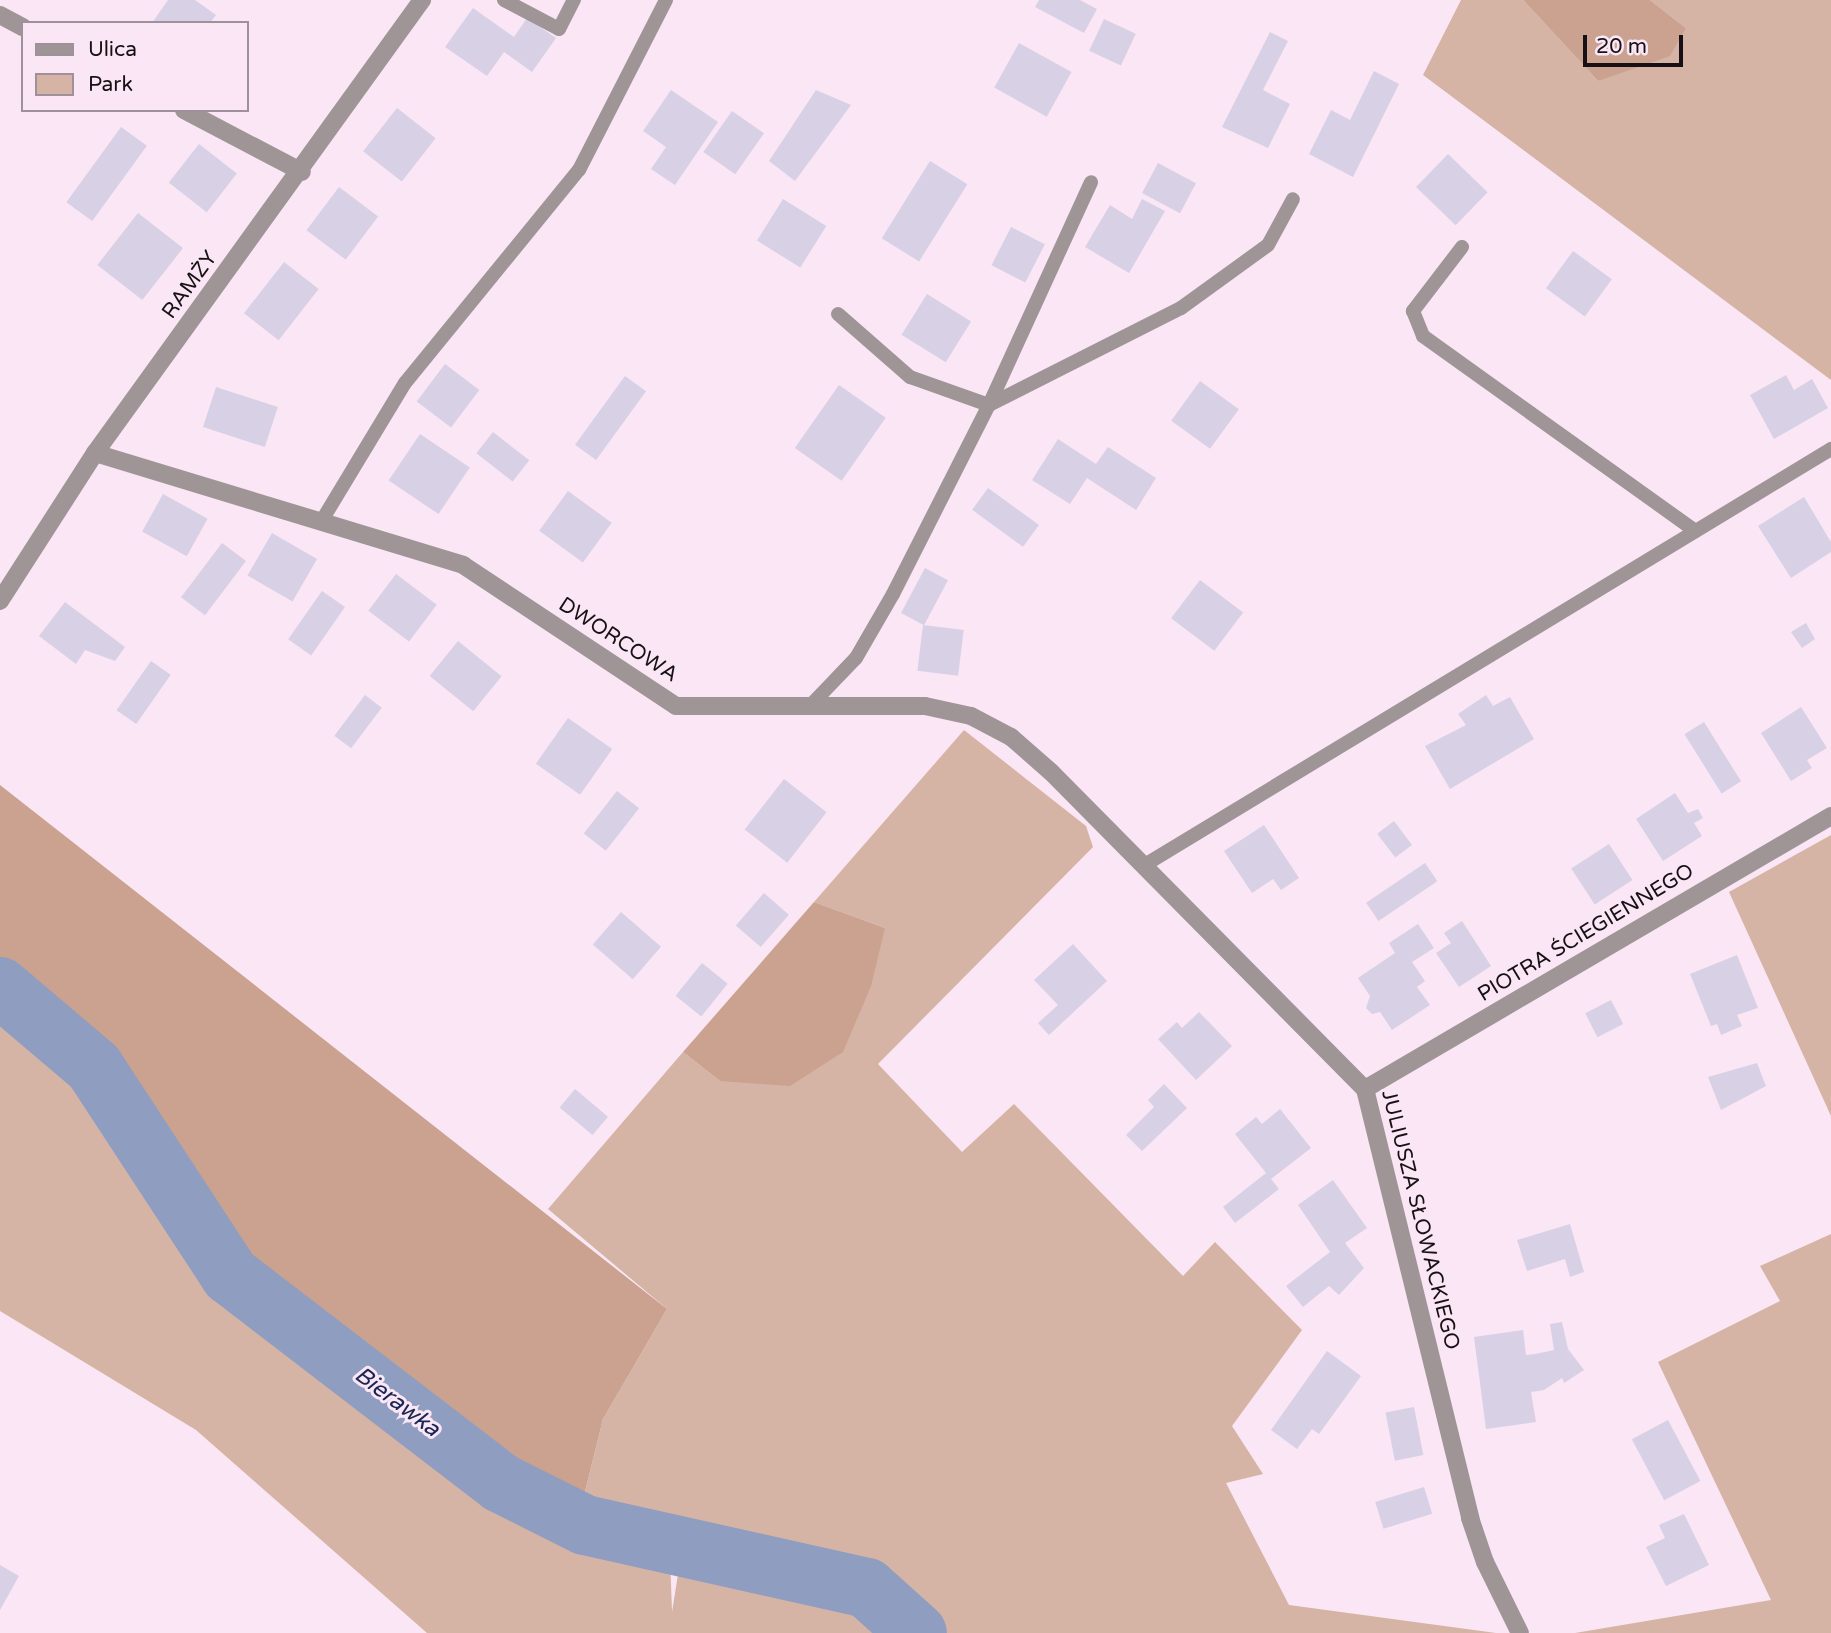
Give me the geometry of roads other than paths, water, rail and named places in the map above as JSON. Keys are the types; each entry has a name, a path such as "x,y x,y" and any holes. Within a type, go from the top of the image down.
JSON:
{"street":[{"name":"RAMŻY","path":"0,601 95,453 302,172 422,0"},
{"path":"0,15 21,26"},
{"path":"188,112 302,172"},
{"name":"DWORCOWA","path":"95,453 463,565 676,706 925,706 971,716 1011,737 1051,772 1138,861"},
{"name":"PIOTRA ŚCIEGIENNEGO","path":"1365,1089 1831,816"},
{"name":"JULIUSZA SŁOWACKIEGO","path":"1138,861 1365,1089 1470,1518 1485,1562 1520,1633"}],"lane":[{"path":"504,0 559,29 574,0"},
{"path":"321,522 405,383 579,170 666,0"},
{"path":"808,708 856,658 989,405 1091,182"},
{"path":"838,314 910,377 989,405 1181,308 1268,244 1293,199"},
{"path":"1462,247 1413,311 1423,337 1695,531"},
{"path":"1138,861 1831,449"}],"waterway":[{"name":"Bierawka","path":"0,987 94,1067 230,1275 501,1483 585,1525 867,1588 917,1633"}]}
